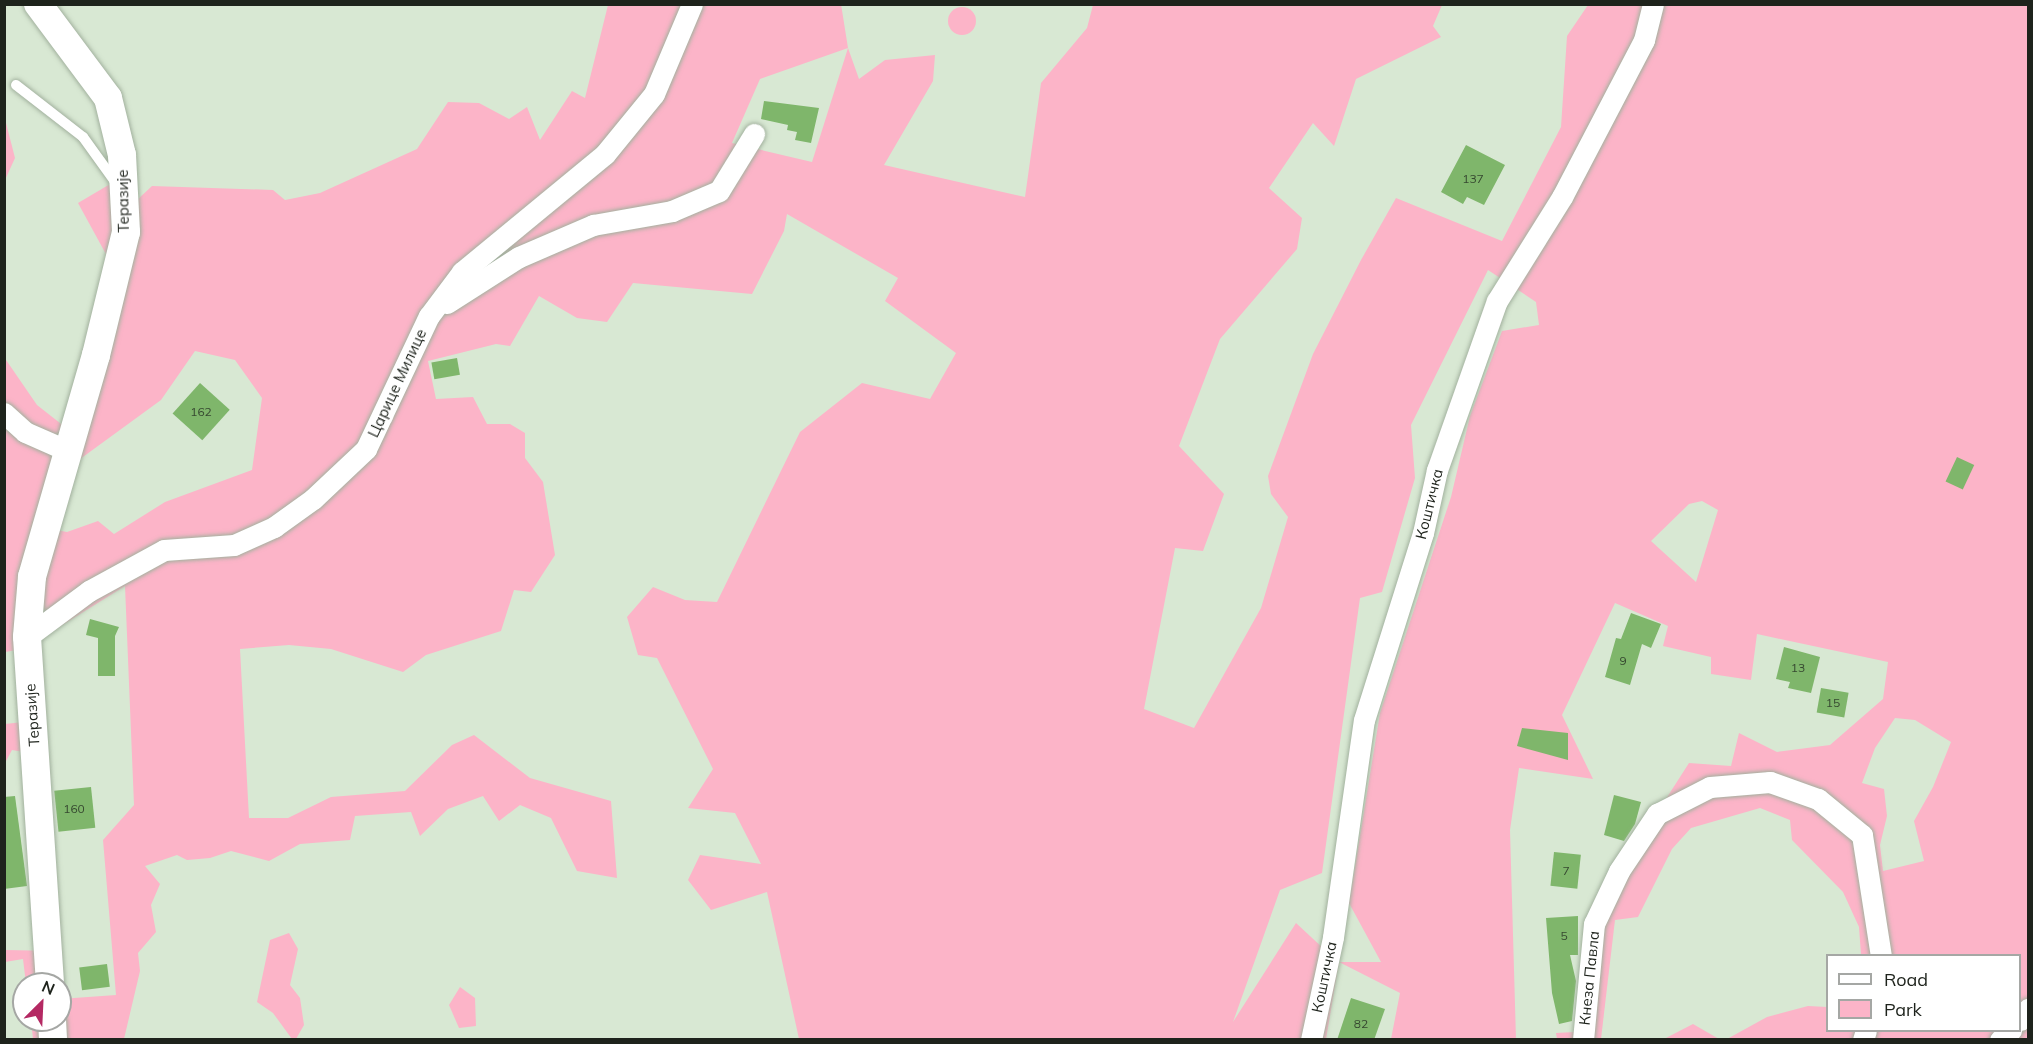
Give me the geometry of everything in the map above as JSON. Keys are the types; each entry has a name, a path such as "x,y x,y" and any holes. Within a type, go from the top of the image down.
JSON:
{"street":[{"name":"Теразије","path":"38,4 108,98 122,156 126,232 68,452 32,577 27,637 49,972"},
{"name":"Царице Милице","path":"27,637 89,591 165,550 234,545 274,527 313,499 366,449 429,316 462,272 605,154 654,94 692,4"},
{"name":"Коштичка","path":"1311,1040 1333,937 1364,720 1423,533 1437,470 1497,301 1562,197 1644,40 1653,4"},
{"name":"Царице Милице","path":"429,316 519,257 593,225 672,211 719,191 754,134"},
{"path":"4,413 25,432 68,452"},
{"name":"Кнеза Павла","path":"1583,1040 1594,924 1619,871 1657,814 1710,787 1770,782 1818,799 1862,835 1881,954"}],"lane":[{"path":"16,85 83,137 124,193"}],"green space":[{"path":"841,4 848,48 859,79 885,60 935,55 933,81 884,165 1025,197 1041,83 1087,28 1093,5 1442,5 1433,26 1441,37 1356,79 1334,146 1313,123 1269,188 1302,218 1297,249 1220,339 1179,446 1224,494 1203,551 1175,548 1144,709 1194,728 1261,608 1288,517 1271,494 1268,476 1313,354 1361,260 1396,198 1502,241 1561,127 1567,36 1588,5 2028,5 2028,1039 1727,1039 1767,1017 1808,1006 1826,1007 1826,1032 2021,1032 2021,954 1861,954 1859,927 1843,892 1792,840 1790,820 1760,808 1691,828 1672,849 1638,917 1615,920 1601,1039 1557,1039 1556,1033 1575,1032 1589,919 1689,763 1731,766 1739,733 1777,752 1830,745 1883,699 1888,662 1757,634 1751,680 1711,674 1711,657 1663,646 1668,626 1615,603 1562,715 1593,779 1519,768 1510,830 1516,1039 1391,1039 1400,993 1339,962 1326,1039 799,1039 767,892 711,910 688,880 700,855 761,864 735,813 688,808 713,769 657,658 638,655 627,617 653,587 685,600 717,602 800,432 862,383 930,399 956,353 885,301 898,278 787,214 784,231 752,294 633,283 607,322 577,318 539,296 510,346 496,344 428,361 436,399 473,397 487,424 510,424 525,433 525,458 543,482 555,555 531,592 514,590 501,631 426,655 403,672 331,649 289,645 240,649 249,818 288,818 331,797 405,791 452,745 474,735 530,778 611,801 617,878 577,871 551,818 520,805 499,821 483,796 448,809 420,836 411,812 355,816 350,840 300,844 269,861 231,851 210,858 187,860 177,855 145,866 160,884 151,905 156,932 138,953 140,971 124,1039 33,1039 32,1032 72,1032 72,998 116,995 103,840 134,805 125,586 24,649 5,652 4,357 37,405 65,427 40,527 67,532 98,521 114,534 165,502 252,470 262,398 235,360 195,351 161,400 76,462 136,201 152,186 273,190 285,200 320,193 417,149 448,102 479,103 509,119 527,107 540,140 572,91 585,98 608,5","holes":["848,48 812,162 732,143 760,79","1488,270 1536,302 1539,325 1502,331 1470,416 1451,497 1380,713 1349,903 1381,962 1338,962 1296,923 1233,1022 1280,890 1322,873 1360,598 1382,592 1415,478 1411,425","1702,501 1718,510 1696,582 1651,541 1689,504","1895,718 1915,720 1951,742 1933,787 1914,821 1924,861 1883,871 1880,845 1887,816 1884,789 1862,783 1875,748"]},
{"path":"962,7 972,11 976,21 972,31 962,35 952,31 948,21 952,11"},
{"path":"5,119 15,158 5,180"},
{"path":"117,180 113,267 78,203"},
{"path":"23,722 24,752 12,750 5,763 5,724"},
{"path":"289,933 298,949 290,985 300,998 304,1025 296,1039 292,1039 273,1013 257,1002 270,940"},
{"path":"5,950 56,951 57,972 25,972 23,959 5,962"},
{"path":"460,987 475,998 476,1026 459,1028 449,1005"},
{"path":"1693,1024 1719,1039 1664,1039"}],"building":[{"path":"764,101 819,108 811,143 795,140 797,132 787,130 788,125 761,119"},
{"path":"1466,145 1505,165 1484,205 1467,197 1463,204 1441,192"},
{"path":"457,358 460,375 434,379 431,363"},
{"path":"200,383 230,410 202,440 173,413"},
{"path":"1957,457 1974,465 1963,490 1946,481"},
{"path":"1631,613 1661,624 1651,648 1642,644 1630,685 1605,677 1616,638 1621,639"},
{"path":"90,619 119,627 115,636 115,676 98,676 98,638 86,635"},
{"path":"1784,647 1820,657 1811,693 1788,688 1790,682 1776,679"},
{"path":"1821,688 1849,693 1844,717 1817,713"},
{"path":"1522,728 1568,733 1568,760 1517,746"},
{"path":"91,787 95,828 58,832 54,791"},
{"path":"1614,795 1641,802 1635,824 1624,841 1604,835"},
{"path":"15,796 27,886 4,889 4,797"},
{"path":"1554,852 1581,855 1577,889 1550,886"},
{"path":"1578,916 1578,955 1570,955 1576,981 1572,1021 1559,1024 1552,993 1546,918"},
{"path":"107,964 110,987 82,990 79,967"},
{"path":"1351,998 1385,1009 1374,1040 1337,1040"}]}
